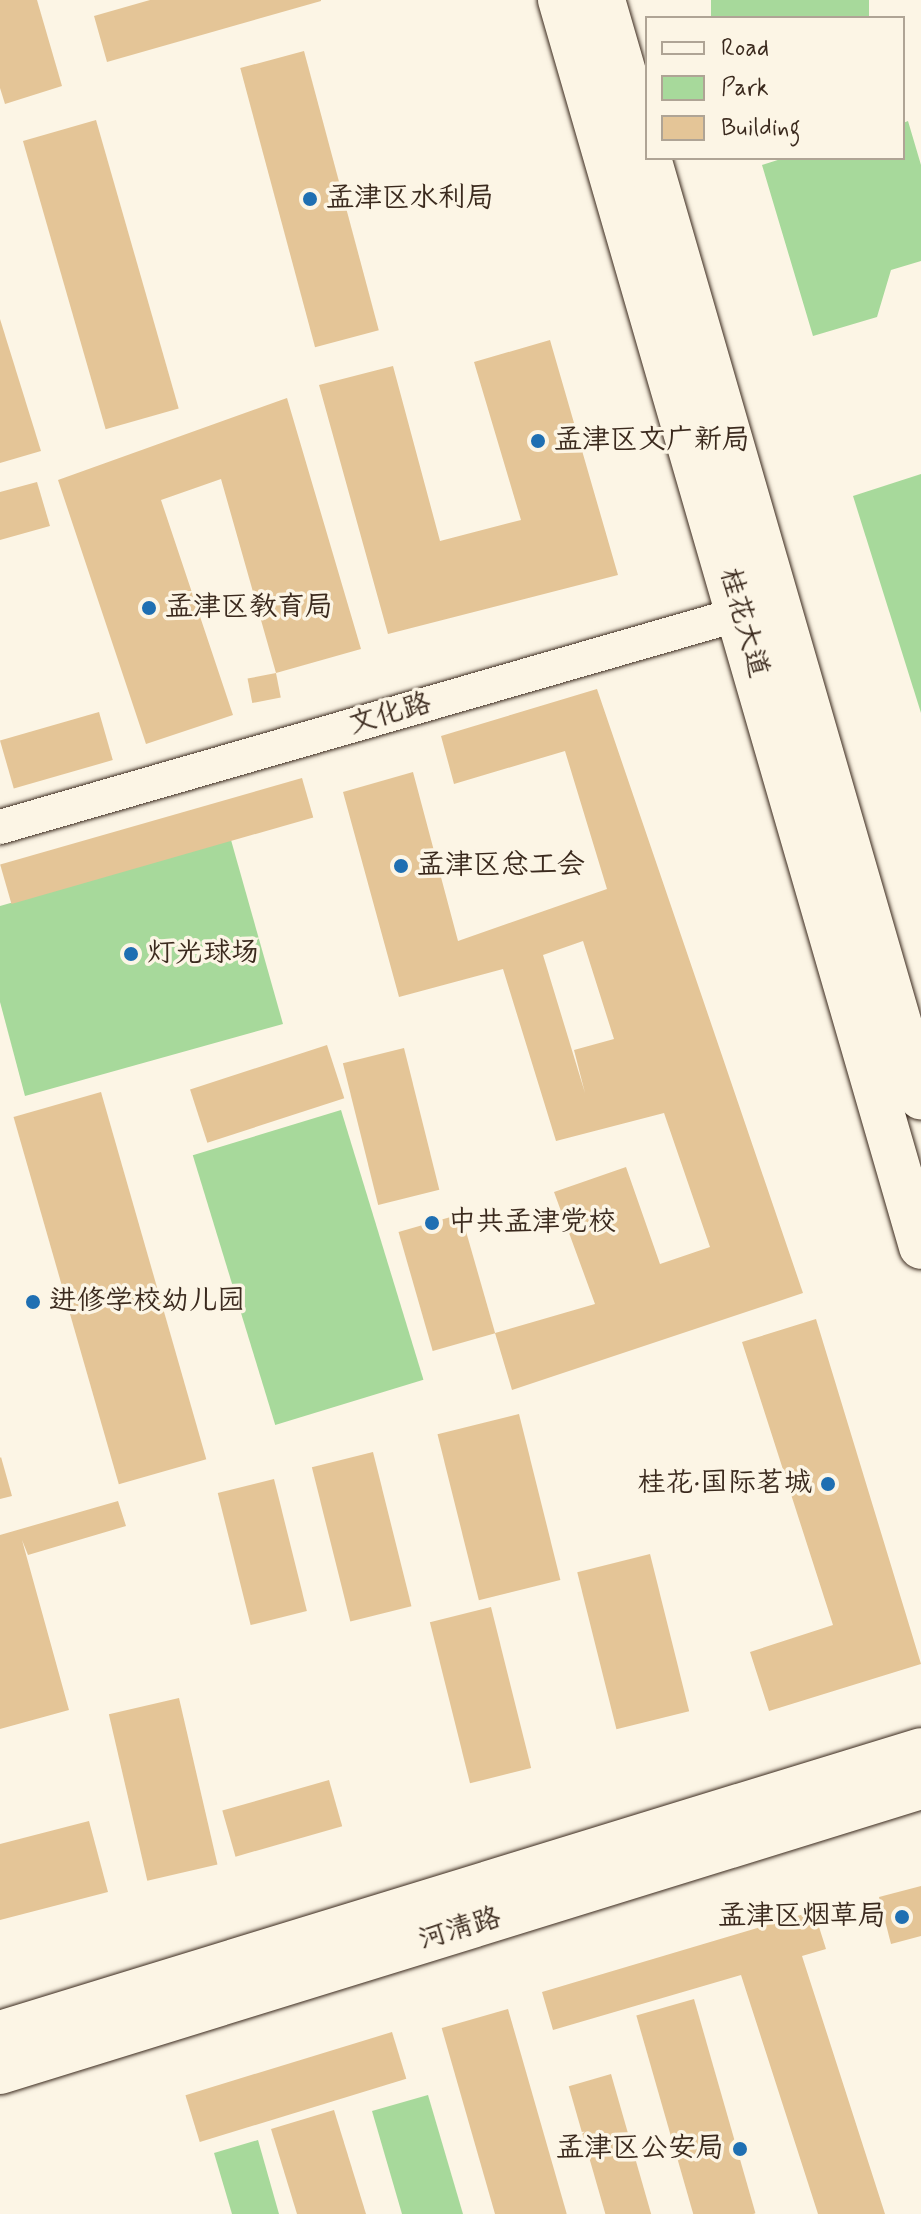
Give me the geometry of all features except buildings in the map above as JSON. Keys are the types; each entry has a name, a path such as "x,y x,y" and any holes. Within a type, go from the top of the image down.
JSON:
{"main road":[{"name":"桂花大道","path":"560,0 921,1097"},
{"path":"603,0 645,144"},
{"name":"桂花大道","path":"649,160 921,1247"},
{"name":"河清路","path":"0,2033 921,1750"},
{"name":"河清路","path":"0,2072 921,1787"}],"street":[{"name":"文化路","path":"0,827 760,608"}],"green space":[{"path":"711,0 869,0 869,16 711,16"},
{"path":"908,121 921,165 921,261 891,270 877,317 813,336 762,165 778,160 905,160 905,122"},
{"path":"921,474 921,713 853,496"},
{"name":"灯光球场","path":"231,840 283,1024 25,1096 0,1002 0,906"},
{"path":"341,1110 423,1380 275,1425 193,1155"},
{"path":"428,2095 463,2214 402,2214 372,2111"},
{"path":"258,2140 279,2214 232,2214 214,2153"}],"place":[{"name":"孟津区水利局","path":"310,199"},
{"name":"孟津区文广新局","path":"538,441"},
{"name":"孟津区教育局","path":"149,608"},
{"name":"孟津区总工会","path":"401,866"},
{"name":"灯光球场","path":"131,954"},
{"name":"中共孟津党校","path":"432,1223"},
{"name":"进修学校幼儿园","path":"33,1302"},
{"name":"桂花·国际茗城","path":"828,1484"},
{"name":"孟津区烟草局","path":"902,1917"},
{"name":"孟津区公安局","path":"740,2149"}]}
